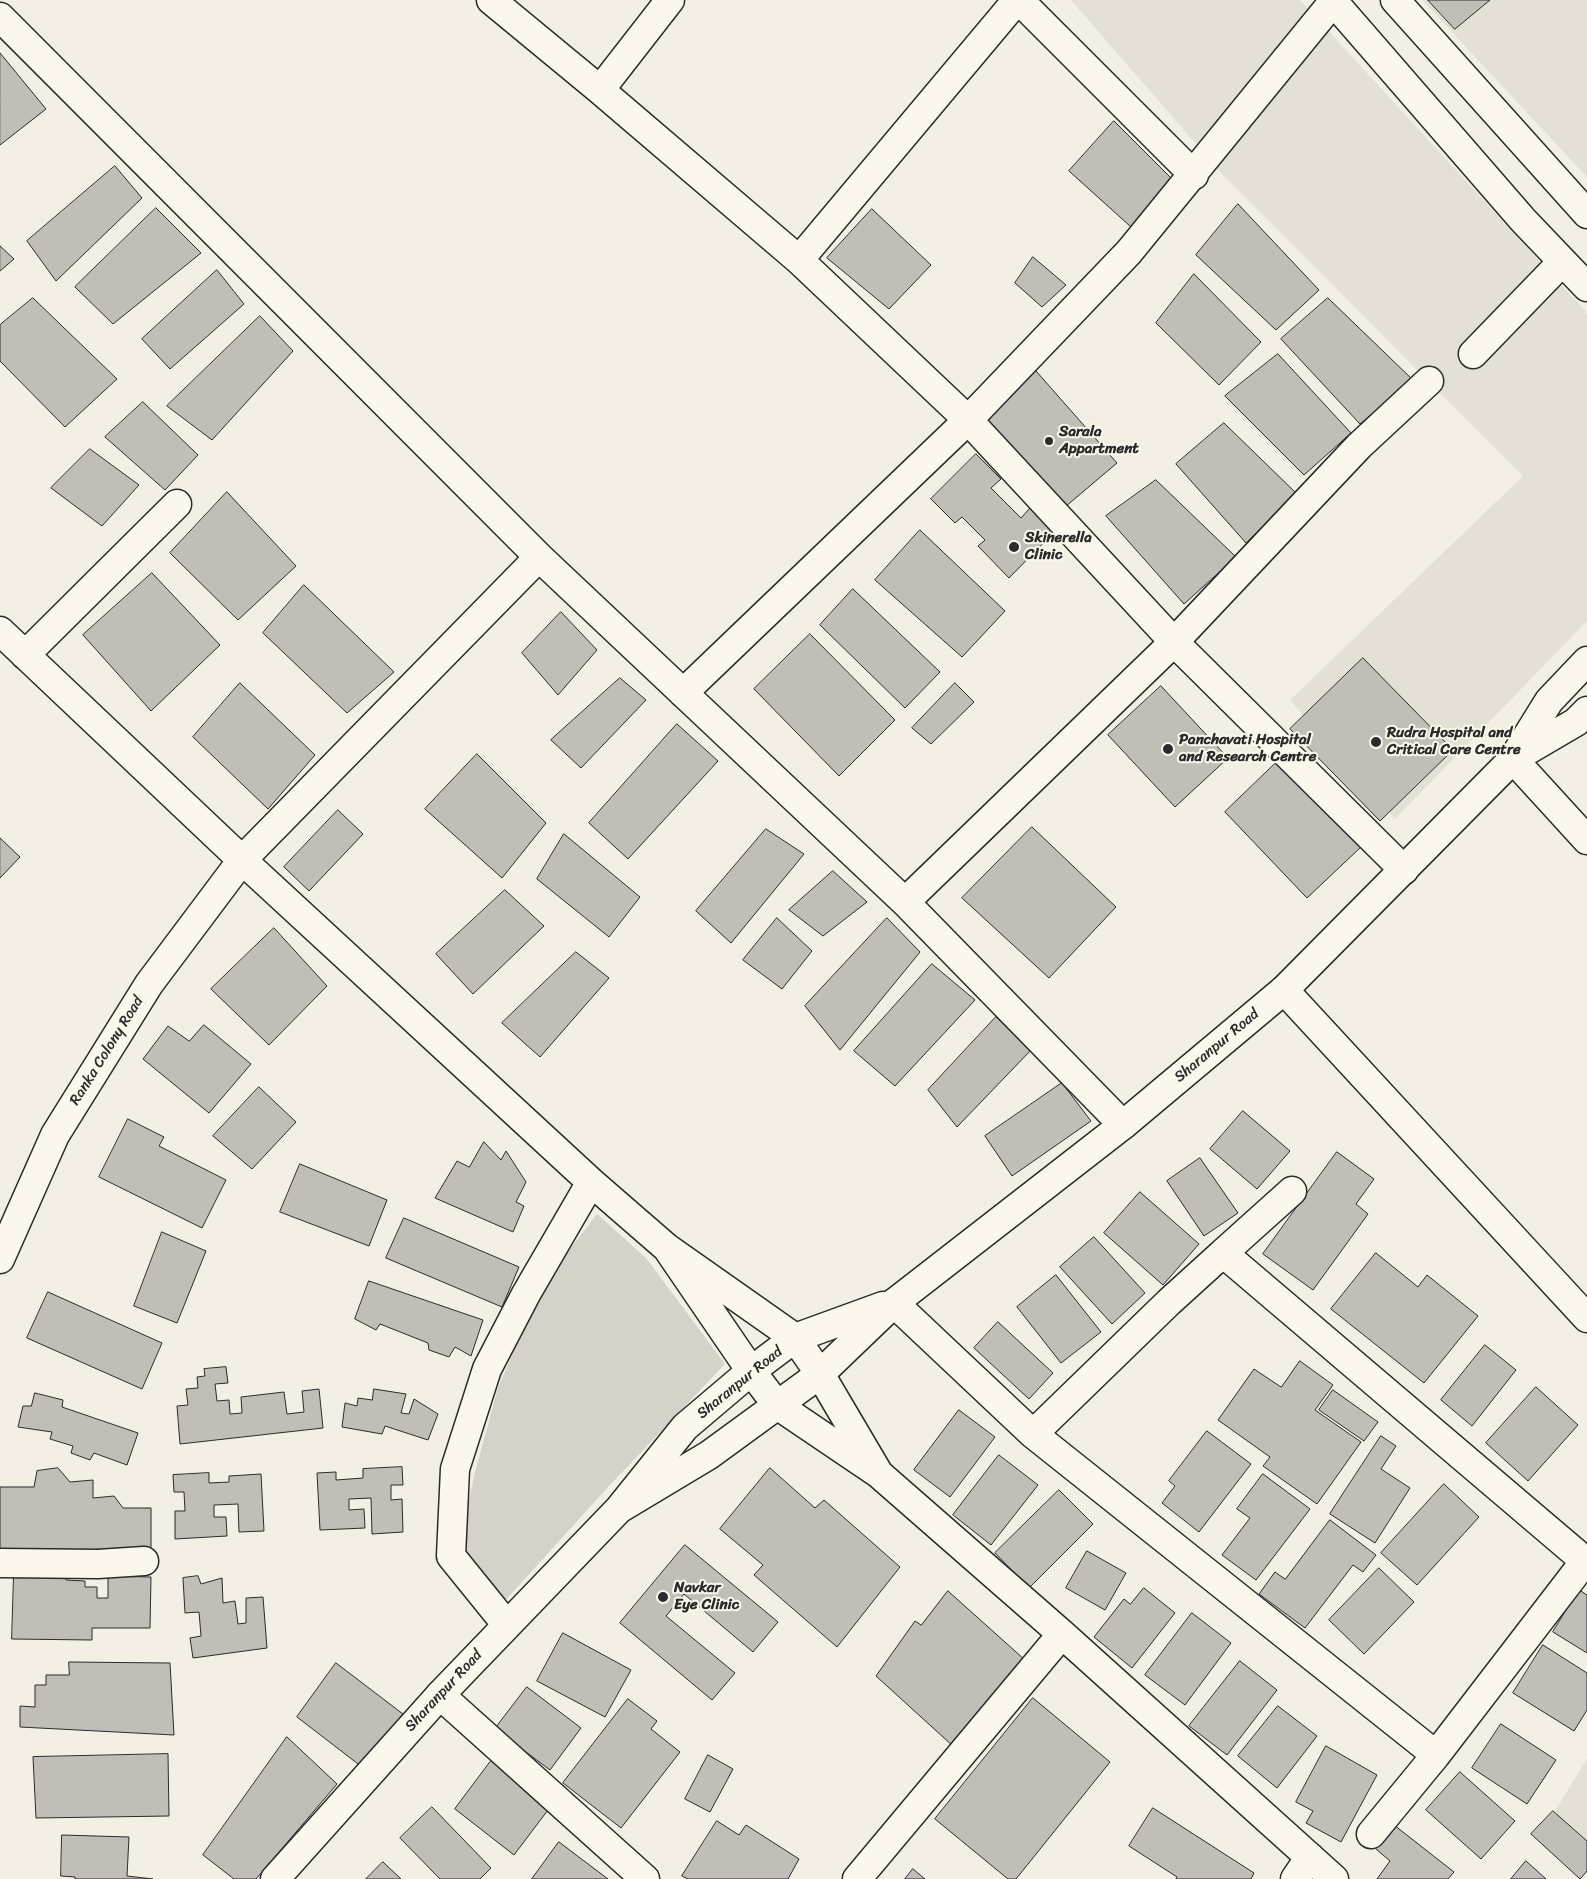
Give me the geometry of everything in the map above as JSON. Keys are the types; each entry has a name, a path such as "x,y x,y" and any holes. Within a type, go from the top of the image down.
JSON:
{"street":[{"path":"491,0 600,90 799,260 968,420 1174,642 1404,870"},
{"path":"600,90 670,0"},
{"path":"799,260 1018,0 1194,175"},
{"path":"1395,0 1587,214"},
{"path":"684,693 968,420 1129,252 1194,175 1332,1 1516,213 1587,287"},
{"path":"0,17 539,557 905,902 1124,1124"},
{"path":"1473,354 1562,262"},
{"path":"905,902 1174,642 1359,446 1429,381"},
{"path":"25,655 178,504"},
{"name":"Ranka Colony Road","path":"1,1252 61,1127 149,984 242,860 539,557"},
{"path":"0,631 242,860 591,1182 667,1248 795,1338 820,1374 878,1474"},
{"name":"Sharanpur Road","path":"619,1509 709,1455 820,1374 894,1302 1124,1124 1284,990 1513,759 1549,701 1587,661"},
{"name":"Sharanpur Road","path":"1513,759 1576,722 1587,710"},
{"path":"1513,759 1587,840"},
{"path":"1284,990 1587,1318"},
{"path":"506,1624 451,1556 455,1469 487,1369 526,1294 591,1182"},
{"path":"1033,1434 1169,1302 1292,1191"},
{"path":"667,1248 751,1371 777,1405 878,1474 1062,1634 1334,1879"},
{"path":"1223,1253 1585,1561 1436,1755 1371,1834"},
{"path":"894,1302 1033,1434 1436,1755"},
{"name":"Sharanpur Road","path":"275,1879 506,1624 619,1509 685,1428 751,1371 795,1338 894,1302"},
{"path":"0,1564 98,1564 144,1561"},
{"path":"857,1879 1062,1634"},
{"path":"440,1695 645,1879"},
{"path":"1295,1879 1310,1857"}],"shaded area":[{"path":"1071,0 1300,0 1587,313 1587,621 1395,819 1290,700 1523,476 1223,175"},
{"path":"1422,0 1587,0 1587,177"},
{"path":"597,1214 646,1258 725,1364 608,1487 503,1603 465,1556 466,1515 474,1476 498,1388 526,1322 567,1253"},
{"path":"1587,1758 1587,1851 1551,1818"}],"building":[{"path":"1428,0 1490,0 1455,29"},
{"path":"0,53 46,109 0,145"},
{"path":"1114,121 1174,181 1131,227 1069,171"},
{"path":"115,166 142,198 56,281 27,241"},
{"path":"1238,204 1319,290 1276,330 1196,255"},
{"path":"156,208 201,253 113,324 75,287"},
{"path":"872,209 931,265 889,309 827,258"},
{"path":"0,246 14,259 0,271"},
{"path":"1033,257 1066,285 1042,307 1015,283"},
{"path":"217,270 244,304 170,369 142,339"},
{"path":"1194,274 1261,342 1219,385 1156,323"},
{"path":"33,298 117,379 65,427 0,361 0,325"},
{"path":"1328,298 1413,380 1360,424 1281,339"},
{"path":"260,316 293,351 212,440 167,406"},
{"path":"1278,354 1351,433 1304,475 1225,396"},
{"name":"Sarala Appartment","path":"1029,363 1117,463 1065,507 977,419"},
{"path":"143,402 198,455 165,490 105,437"},
{"path":"1224,423 1296,493 1246,543 1176,464"},
{"path":"90,449 139,485 102,526 51,488"},
{"path":"976,454 1001,479 991,488 1021,518 1030,508 1054,532 1009,578 978,546 985,540 962,517 955,523 931,499"},
{"path":"1156,480 1236,557 1184,604 1106,516"},
{"path":"227,492 296,566 238,620 170,553"},
{"path":"920,530 1005,611 962,657 875,580"},
{"path":"152,573 220,645 151,711 83,635"},
{"path":"304,585 394,672 347,713 263,633"},
{"path":"853,589 940,672 905,708 820,625"},
{"path":"561,612 597,650 558,695 522,653"},
{"path":"810,634 895,720 839,776 754,689"},
{"path":"1363,658 1453,750 1380,821 1290,729"},
{"path":"620,678 646,700 581,768 551,740"},
{"path":"240,683 315,755 268,809 193,737"},
{"path":"955,683 974,702 931,744 912,728"},
{"path":"1161,686 1228,758 1175,807 1108,735"},
{"path":"677,724 718,761 628,859 589,823"},
{"path":"477,754 546,823 502,878 425,809"},
{"path":"1279,760 1362,846 1307,898 1225,812"},
{"path":"338,810 363,834 309,891 284,867"},
{"path":"1032,827 1116,907 1049,978 962,898"},
{"path":"766,829 804,854 731,943 696,911"},
{"path":"564,834 640,897 609,937 537,879"},
{"path":"0,838 20,857 0,878"},
{"path":"833,871 867,902 823,936 789,910"},
{"path":"505,890 544,926 473,994 436,954"},
{"path":"777,918 812,951 782,989 743,960"},
{"path":"887,918 920,952 840,1050 805,1006"},
{"path":"274,928 327,986 269,1045 211,989"},
{"path":"576,952 609,978 540,1057 502,1023"},
{"path":"932,964 975,1000 895,1086 854,1051"},
{"path":"996,1017 1032,1049 957,1127 928,1090"},
{"path":"204,1025 251,1064 209,1113 143,1059 168,1026 189,1041"},
{"path":"1062,1083 1091,1121 1012,1176 985,1136"},
{"path":"259,1087 296,1122 252,1169 213,1136"},
{"path":"1243,1111 1290,1151 1257,1189 1210,1149"},
{"path":"128,1119 164,1137 159,1146 226,1180 202,1228 99,1177"},
{"path":"484,1142 501,1160 506,1151 526,1182 516,1202 524,1206 513,1232 435,1198 457,1161 469,1167"},
{"path":"1337,1152 1374,1179 1356,1204 1368,1214 1313,1290 1263,1254"},
{"path":"1200,1158 1238,1213 1204,1236 1167,1181"},
{"path":"300,1164 387,1200 369,1246 280,1212"},
{"path":"1140,1192 1199,1244 1163,1285 1104,1233"},
{"path":"404,1218 519,1267 502,1307 386,1258"},
{"path":"162,1232 206,1251 177,1323 134,1306"},
{"path":"1094,1237 1145,1293 1112,1324 1060,1267"},
{"path":"1376,1253 1418,1287 1427,1275 1478,1316 1424,1383 1331,1309"},
{"path":"1056,1275 1101,1332 1061,1363 1017,1307"},
{"path":"369,1281 483,1320 471,1356 455,1347 449,1357 429,1350 428,1343 380,1324 376,1330 355,1319"},
{"path":"48,1292 162,1343 142,1389 27,1338"},
{"path":"998,1322 1053,1373 1029,1399 974,1348"},
{"path":"1485,1345 1516,1370 1472,1426 1441,1400"},
{"path":"1300,1361 1333,1385 1315,1410 1361,1442 1317,1504 1263,1466 1270,1457 1218,1420 1254,1369 1281,1387"},
{"path":"226,1367 228,1383 215,1384 217,1401 229,1400 230,1414 242,1413 241,1397 284,1392 287,1414 304,1412 302,1391 319,1389 323,1428 180,1444 177,1406 188,1405 186,1389 198,1388 197,1377 205,1376 204,1369"},
{"path":"1536,1387 1578,1425 1528,1481 1486,1443"},
{"path":"374,1389 406,1394 401,1413 409,1414 414,1399 438,1414 428,1440 385,1426 382,1434 342,1427 345,1403 357,1406 358,1398 372,1400"},
{"path":"1333,1390 1378,1422 1364,1441 1319,1410"},
{"path":"35,1393 63,1400 62,1407 138,1433 127,1465 94,1453 90,1460 71,1453 73,1446 50,1439 52,1432 18,1427 23,1406 31,1406"},
{"path":"959,1410 995,1437 950,1497 914,1470"},
{"path":"1207,1431 1251,1464 1199,1532 1162,1503 1175,1486 1169,1481"},
{"path":"1381,1436 1396,1446 1381,1469 1410,1488 1375,1543 1330,1514"},
{"path":"999,1455 1038,1485 991,1545 953,1515"},
{"path":"402,1467 403,1485 391,1485 391,1500 402,1499 403,1532 372,1534 371,1498 349,1499 349,1510 364,1509 365,1528 320,1530 317,1473 336,1472 336,1480 363,1478 363,1469"},
{"path":"58,1468 70,1482 93,1480 93,1498 114,1496 123,1508 151,1508 151,1548 0,1552 0,1487 34,1487 37,1471"},
{"path":"770,1468 815,1508 824,1500 900,1567 837,1647 754,1575 763,1565 720,1529"},
{"path":"209,1473 209,1483 229,1482 229,1476 261,1474 264,1531 239,1532 238,1504 214,1505 214,1517 226,1517 227,1536 175,1539 175,1511 185,1511 184,1492 174,1492 173,1475"},
{"path":"1263,1474 1310,1509 1256,1580 1222,1555 1250,1518 1237,1509"},
{"path":"1444,1484 1479,1517 1417,1585 1381,1553"},
{"path":"1059,1490 1093,1524 1029,1588 995,1553"},
{"path":"1330,1520 1376,1555 1363,1572 1353,1565 1305,1628 1259,1594 1275,1572 1285,1579"},
{"path":"685,1545 778,1622 753,1652 684,1594 666,1616 735,1673 712,1700 620,1623"},
{"path":"1087,1551 1126,1573 1105,1610 1066,1588"},
{"path":"1379,1568 1414,1602 1364,1654 1329,1620"},
{"path":"14,1574 66,1574 66,1580 85,1581 85,1587 97,1587 97,1598 108,1598 108,1576 151,1577 150,1628 92,1628 92,1640 12,1639"},
{"path":"198,1576 201,1584 222,1578 223,1603 235,1601 238,1624 246,1623 246,1598 263,1597 267,1648 193,1658 190,1638 201,1636 199,1612 185,1613 183,1578"},
{"path":"1144,1588 1175,1613 1132,1668 1094,1637 1124,1599 1130,1604"},
{"path":"1579,1590 1587,1595 1587,1653 1553,1632"},
{"path":"948,1591 1025,1660 954,1747 876,1676 915,1621 921,1625"},
{"path":"1192,1613 1231,1643 1185,1705 1145,1675"},
{"path":"563,1633 631,1670 605,1717 537,1681"},
{"path":"1543,1645 1587,1673 1587,1710 1574,1731 1513,1693"},
{"path":"1240,1661 1277,1690 1227,1755 1189,1726"},
{"path":"69,1662 170,1663 174,1735 20,1727 20,1706 35,1707 35,1685 46,1685 46,1675 69,1675"},
{"path":"336,1663 403,1714 362,1767 297,1717"},
{"path":"527,1687 581,1728 550,1770 495,1729"},
{"path":"1033,1698 1110,1762 1016,1879 1008,1879 935,1819"},
{"path":"628,1699 657,1721 651,1729 680,1752 621,1828 563,1783"},
{"path":"1278,1706 1317,1736 1277,1788 1238,1756"},
{"path":"1501,1724 1556,1760 1527,1804 1472,1768"},
{"path":"287,1737 337,1784 256,1879 234,1879 203,1855"},
{"path":"1326,1746 1377,1775 1341,1842 1306,1823 1313,1811 1296,1802"},
{"path":"168,1754 169,1816 36,1818 33,1757"},
{"path":"708,1755 733,1769 710,1812 685,1799"},
{"path":"491,1761 551,1806 514,1855 455,1809"},
{"path":"1460,1772 1515,1821 1481,1859 1426,1810"},
{"path":"432,1807 491,1868 480,1879 440,1879 400,1838"},
{"path":"1153,1808 1254,1873 1251,1879 1176,1879 1177,1877 1129,1846"},
{"path":"1553,1811 1587,1841 1587,1871 1580,1879 1531,1834"},
{"path":"717,1821 739,1835 746,1825 799,1859 788,1879 688,1879 682,1876"},
{"path":"1394,1825 1454,1872 1448,1879 1377,1879 1390,1861 1376,1849"},
{"path":"62,1835 129,1837 127,1876 153,1879 75,1879 75,1877 61,1876"},
{"path":"559,1842 608,1879 532,1879"},
{"path":"1526,1861 1546,1879 1511,1879"},
{"path":"383,1862 401,1879 366,1879"},
{"path":"913,1869 925,1879 905,1879"}],"place":[{"name":"Sarala Appartment","path":"1049,441"},
{"name":"Skinerella Clinic","path":"1014,547"},
{"name":"Rudra Hospital and Critical Care Centre","path":"1376,742"},
{"name":"Panchavati Hospital and Research Centre","path":"1168,749"},
{"name":"Navkar Eye Clinic","path":"663,1597"}]}
